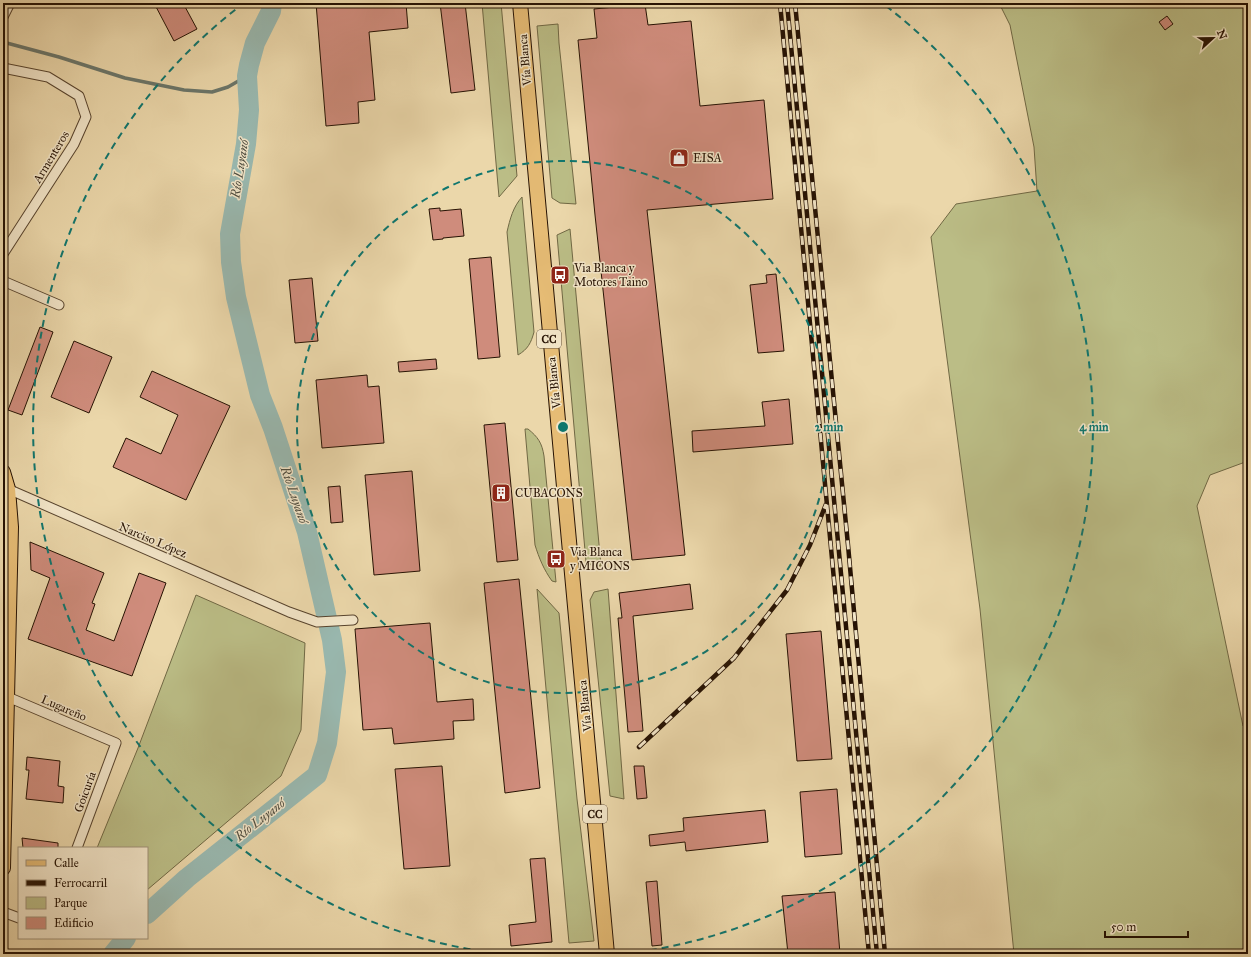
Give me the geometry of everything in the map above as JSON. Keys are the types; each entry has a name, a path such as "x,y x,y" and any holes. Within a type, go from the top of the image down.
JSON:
{"main road":[{"name":"Vía Blanca","path":"520,3 545,289 593,787 607,954"},
{"path":"3,472 8,490 11,527 5,696 3,868"}],"street":[{"path":"3,17 10,3"},
{"name":"Armenteros","path":"3,68 48,77 79,96 86,117 74,144 3,254"},
{"path":"3,281 59,305"},
{"name":"Narciso López","path":"8,490 289,612 317,622 353,620"},
{"name":"Lugareño","path":"5,696 116,744"},
{"name":"Goicuría","path":"76,847 116,744"},
{"path":"3,912 18,918"}],"green space":[{"path":"482,3 501,3 517,176 499,197"},
{"path":"999,3 1248,3 1248,461 1210,475 1197,506 1243,726 1248,725 1248,954 1014,954 980,609 931,237 956,204 1037,191 1034,147 1010,25"},
{"path":"558,24 576,204 560,203 552,198 537,26"},
{"path":"522,197 534,332 529,345 518,355 507,232 514,209"},
{"path":"570,229 601,566 591,565 586,562 557,235"},
{"path":"525,429 528,429 537,438 543,451 556,582 552,581 547,573 535,545"},
{"path":"537,589 559,613 577,799 594,941 569,943"},
{"path":"608,589 624,799 610,796 590,600 594,592"},
{"path":"196,595 305,643 301,730 281,776 148,889 148,847 97,847 138,748"}],"building":[{"path":"154,3 183,3 197,29 174,41"},
{"path":"316,3 406,3 408,28 369,32 375,100 358,102 359,123 326,126"},
{"path":"440,3 465,3 475,90 451,93"},
{"path":"645,4 648,25 691,21 700,106 764,100 773,199 647,210 685,555 632,560 578,40 597,38 594,9"},
{"path":"1167,16 1173,24 1165,30 1159,22"},
{"path":"440,208 440,211 461,209 464,236 433,240 429,209"},
{"path":"491,257 500,357 478,359 469,259"},
{"path":"776,274 784,351 758,353 750,285 767,283 766,275"},
{"path":"312,278 318,341 295,343 289,280"},
{"path":"40,327 53,332 22,415 8,410"},
{"path":"74,341 112,357 89,413 51,397"},
{"path":"436,359 437,369 399,372 398,362"},
{"path":"152,371 230,406 186,500 113,467 126,438 161,454 178,415 140,397"},
{"path":"367,375 368,387 379,386 384,443 322,448 316,380"},
{"path":"789,399 793,444 693,452 692,431 765,426 762,402"},
{"name":"CUBACONS","path":"505,423 518,560 497,562 484,425"},
{"path":"412,471 420,571 374,575 365,475"},
{"path":"340,486 343,522 331,523 328,487"},
{"path":"30,542 104,573 92,603 95,604 86,630 114,641 139,573 166,583 132,676 28,639 50,578 31,570"},
{"path":"519,579 540,788 505,793 484,583"},
{"path":"690,584 693,609 633,616 643,731 628,732 618,618 622,618 619,593"},
{"path":"430,623 437,702 473,699 474,720 453,721 454,739 394,744 392,728 363,730 355,629"},
{"path":"821,631 832,759 797,761 786,634"},
{"path":"27,757 60,761 58,786 64,787 63,803 26,799 29,770 26,770"},
{"path":"442,766 450,866 404,869 395,769"},
{"path":"634,766 644,766 647,798 637,799"},
{"path":"837,789 842,854 805,857 800,792"},
{"path":"765,810 768,842 686,851 685,842 650,846 649,835 684,831 683,818"},
{"path":"22,838 58,843 58,847 23,847"},
{"path":"545,858 552,942 511,946 509,925 536,922 530,859"},
{"path":"657,881 662,945 652,946 646,882"},
{"path":"835,892 840,954 788,954 782,896"}],"waterway":[{"name":"Río Luyanó","path":"148,913 187,878 317,775 327,743 336,672 332,640 307,532 273,428 260,395 236,297 231,262 230,234 246,144 249,110 247,76 255,43 271,11 272,3"},
{"path":"3,42 59,57 125,78 184,90 212,92 228,87 247,76"},
{"name":"Río Luyanó","path":"113,954 125,939"}],"railway":[{"path":"780,3 869,954"},
{"path":"787,3 877,954"},
{"path":"795,3 848,545 885,954"},
{"path":"639,747 734,658 787,590 810,545 826,504"}],"place":[{"name":"EISA","path":"679,158"},
{"name":"Via Blanca y Motores Taino","path":"560,275"},
{"name":"CUBACONS","path":"501,493"},
{"name":"Via Blanca y MICONS","path":"556,559"}]}
